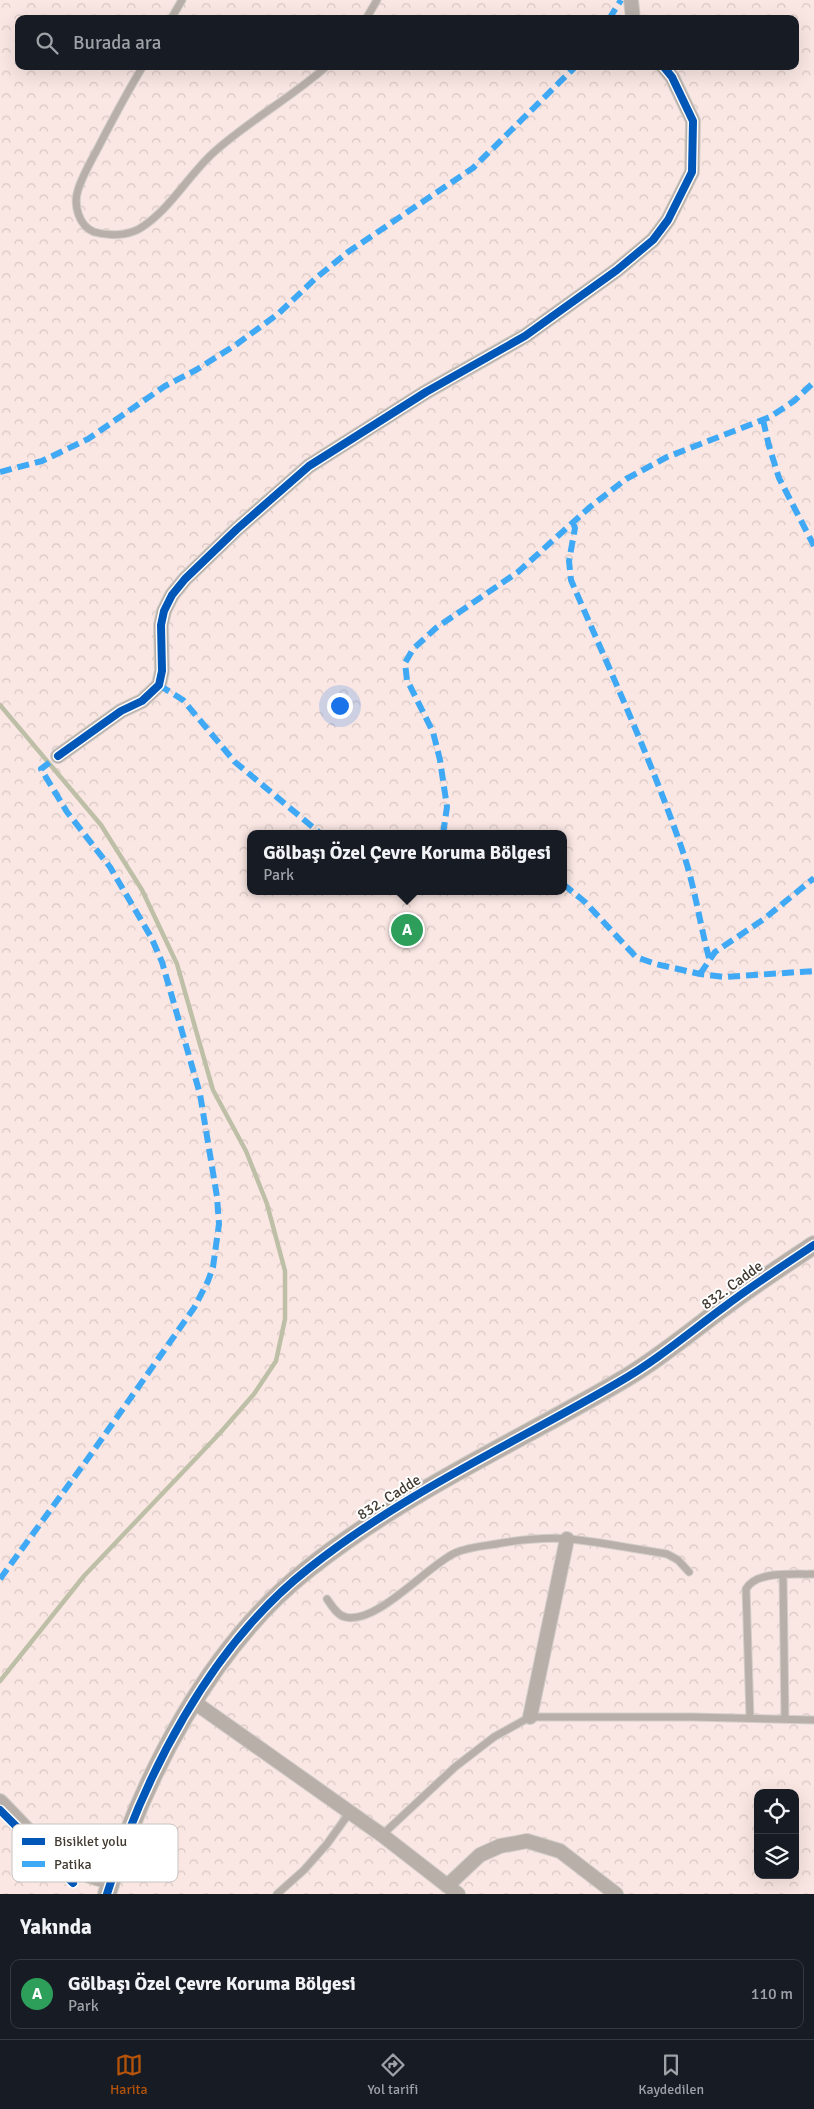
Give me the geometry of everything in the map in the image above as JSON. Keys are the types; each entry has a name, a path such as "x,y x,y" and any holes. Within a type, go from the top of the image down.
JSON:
{"street":[{"path":"632,0 633,15"},
{"path":"58,756 121,712 142,701 159,685 162,671 162,625 164,611 172,595 237,530 309,466 426,392 525,336 617,270 653,240 668,220 692,172 693,121 672,77 666,70"},
{"name":"832. Cadde","path":"132,1824 141,1799 160,1761 194,1702 236,1642 265,1607 307,1569 379,1518 419,1493 622,1380 763,1279 814,1245"},
{"path":"530,1717 567,1539"},
{"path":"194,1702 382,1835 453,1890 480,1855 500,1846 527,1841 560,1851 616,1894"},
{"path":"0,1801 24,1824"}],"lane":[{"path":"173,15 182,0"},
{"path":"368,15 377,0"},
{"path":"141,70 89,164 77,191 79,218 86,227 94,232 111,235 127,233 138,229 168,203 212,154 233,136 306,84 322,70"},
{"path":"327,1599 341,1616 358,1617 373,1611 400,1595 436,1564 457,1553 475,1547 513,1541 567,1539 667,1554 678,1560 689,1572"},
{"path":"750,1718 745,1593 748,1585 755,1579 764,1576 814,1574"},
{"path":"783,1576 785,1719"},
{"path":"382,1835 455,1767 494,1736 530,1717 814,1720"},
{"path":"280,1892 304,1870 327,1844 350,1812"}],"green space":[{"path":"0,0 814,0 814,1894 0,1894"}],"waterway":[{"path":"0,705 101,825 142,890 177,964 213,1090 246,1151 267,1204 285,1271 285,1319 276,1361 254,1394 220,1433 84,1576 0,1681"}],"marked path":[{"path":"612,15 621,0"},
{"path":"0,472 42,461 88,439 165,386 196,370 237,344 278,314 316,278 348,252 473,168 572,70"},
{"path":"444,830 447,807 440,760 433,732 407,680 405,663 413,649 436,628 518,572 590,507 626,479 667,457 770,417 794,401 814,382"},
{"path":"763,420 779,478 814,546"},
{"path":"573,523 575,528 569,561 571,580 630,716 672,820 688,868 709,958"},
{"path":"159,685 183,700 235,762 316,830"},
{"path":"0,1579 194,1308 213,1267 219,1224 217,1197 200,1094 162,962 151,937 110,867 67,812 41,769 58,756"},
{"path":"700,974 715,952 764,919 814,878"},
{"path":"567,887 585,902 636,957 656,964 700,974 725,977 814,971"}],"cycle path":[{"path":"58,756 121,711 142,701 159,685 162,671 161,625 164,611 172,595 185,579 237,529 309,466 426,392 525,336 617,270 653,240 668,220 692,172 693,121 672,77 666,70"},
{"path":"132,1824 161,1760 184,1716 211,1675 240,1636 273,1600 308,1569 382,1516 460,1470 633,1374 746,1291 814,1245"},
{"path":"0,1810 14,1824"},
{"path":"107,1894 111,1882"}],"place":[{"name":"Gölbaşı Özel Çevre Koruma Bölgesi","path":"407,930"}]}
